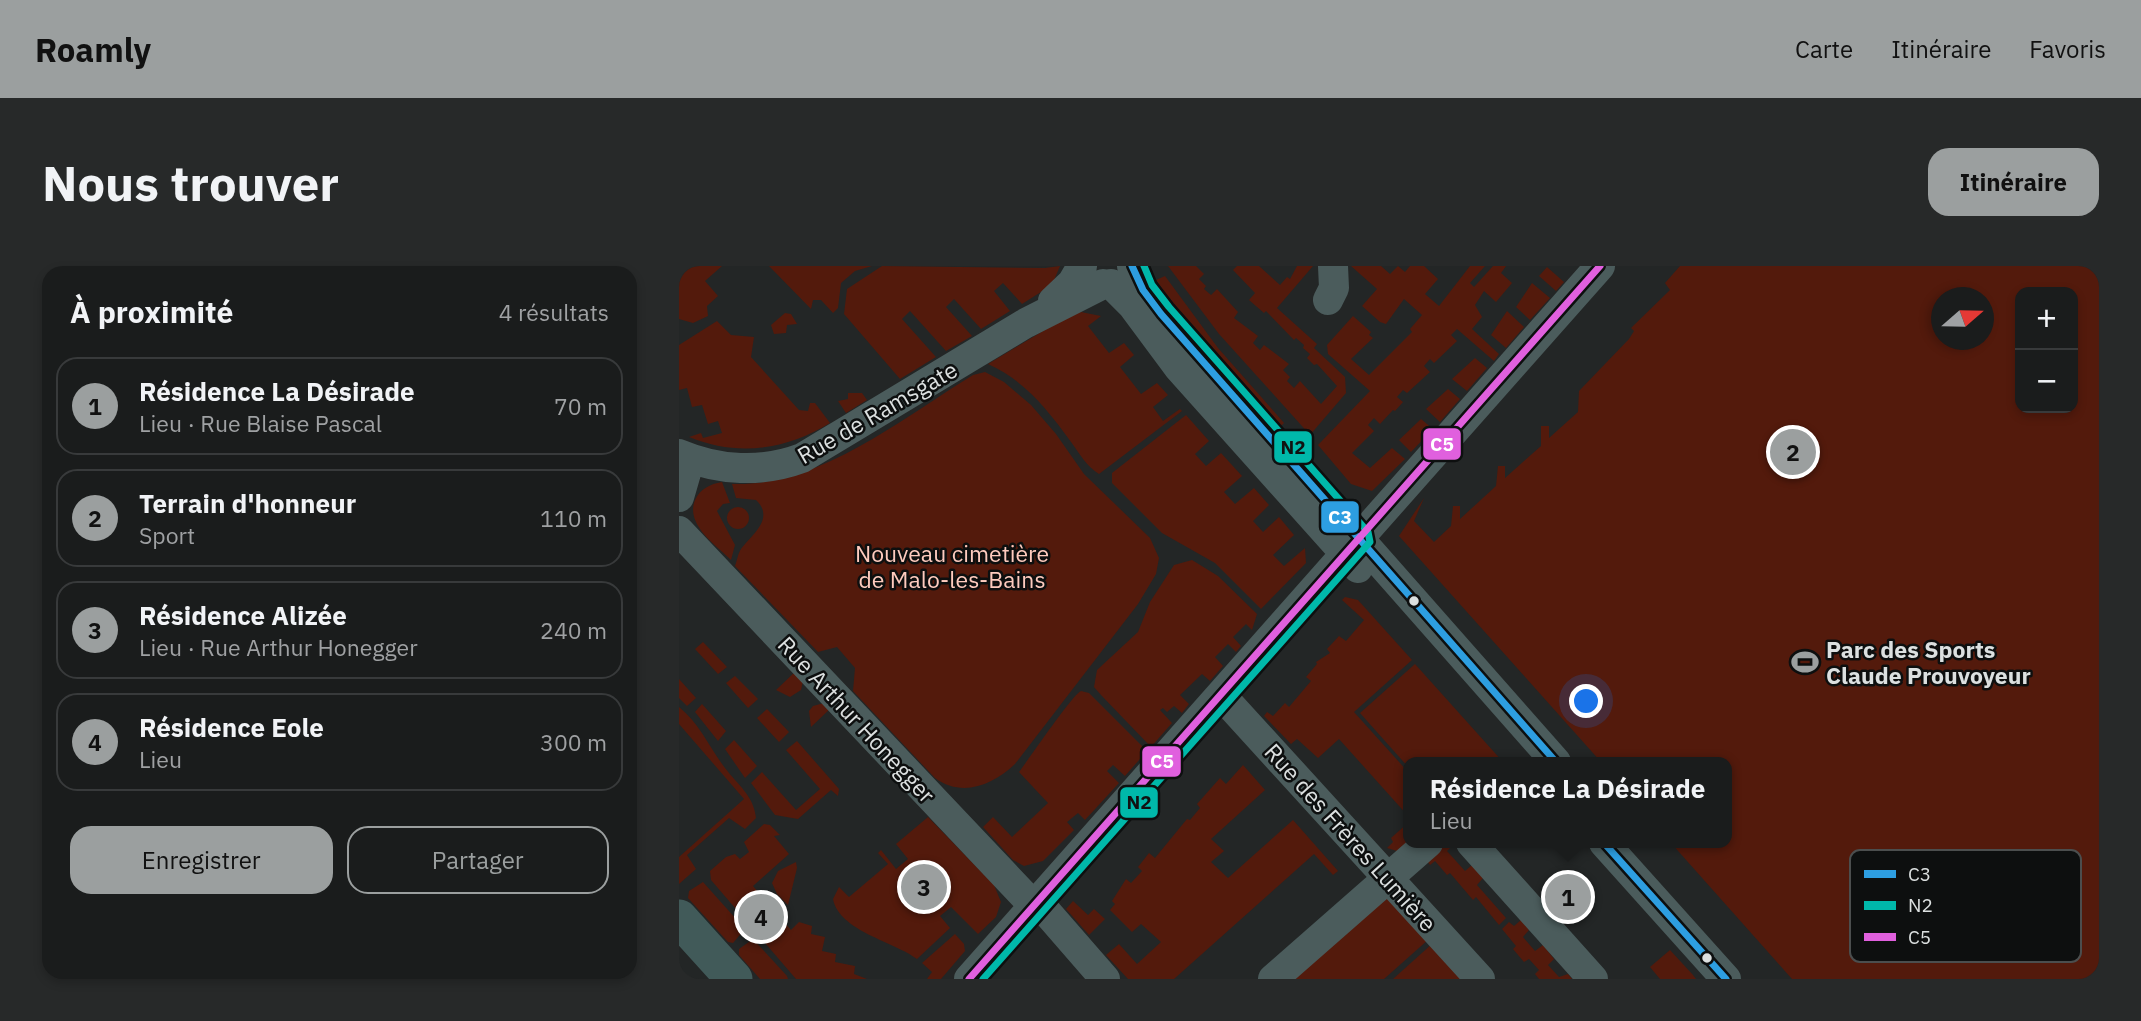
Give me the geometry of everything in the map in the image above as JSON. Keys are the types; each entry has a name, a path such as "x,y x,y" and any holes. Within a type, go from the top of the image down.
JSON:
{"main road":[{"path":"679,918 734,979"},
{"path":"679,940 713,979"}],"street":[{"path":"1328,300 1334,288 1333,266"},
{"path":"969,979 1600,266"},
{"path":"1107,272 1143,290 1527,757"},
{"name":"Rue de Ramsgate","path":"685,456 743,468 779,466 802,458 1026,323 1067,288 1107,272"},
{"path":"679,497 685,456"},
{"name":"Rue Arthur Honegger","path":"679,531 1105,979"},
{"path":"1353,547 1551,757"},
{"name":"Rue des Frères Lumière","path":"1221,695 1480,979"},
{"path":"1273,979 1422,848"},
{"path":"1475,848 1593,979"},
{"path":"1608,848 1726,979"},
{"path":"1632,848 1750,979"}],"green space":[{"path":"679,266 722,266 705,281 718,296 707,306 708,316 693,323 679,319"},
{"path":"769,266 872,266 855,271 841,283 838,308 833,313 821,300 813,300 811,309"},
{"path":"882,266 1060,266 1052,285 1022,304 1003,283 994,291 1010,311 981,329 954,299 946,307 972,336 946,351 910,311 902,319 936,357 900,379 844,314 847,289"},
{"path":"1168,266 1196,266 1204,274 1199,279 1206,286 1204,289 1211,295 1217,289 1238,312 1234,318 1258,336 1253,343 1260,350 1264,345 1289,364 1283,370 1290,377 1287,381 1294,388 1300,381 1321,404 1337,386 1317,364 1314,365 1307,358 1310,354 1303,348 1304,345 1296,338 1294,340 1266,311 1264,313 1249,300 1255,293 1233,270 1237,266 1259,266 1280,285 1287,277 1290,279 1297,266 1313,266 1277,308 1317,344 1314,348 1345,377 1346,393 1310,435 1219,334"},
{"path":"1351,266 1381,266 1390,274 1398,266 1405,272 1410,266 1424,266 1438,279 1425,294 1439,306 1470,266 1485,266 1470,283 1474,287 1493,266 1506,266 1501,273 1512,283 1496,302 1484,291 1475,305 1482,317 1472,329 1499,354 1494,361 1457,329 1451,335 1457,341 1434,363 1430,359 1424,366 1430,372 1407,393 1403,390 1397,397 1403,402 1395,411 1380,424 1374,418 1368,425 1374,431 1352,453 1370,468 1392,448 1405,459 1372,491 1351,484 1318,445 1370,391 1328,354 1327,345 1353,316 1371,332 1369,335 1373,338 1351,359 1369,375 1412,332 1410,329 1422,315 1404,299 1386,324 1380,322 1362,306 1377,289"},
{"name":"Parc des Sports Claude Prouvoyeur","path":"1680,266 2099,266 2099,979 1792,979 1675,848 1732,848 1732,757 1597,757 1399,536 1424,498 1414,521 1434,542 1451,526 1453,506 1460,506 1460,519 1496,486 1498,466 1505,466 1505,478 1541,446 1541,426 1549,426 1549,438 1578,412 1579,391 1629,339 1634,331 1631,328 1670,290 1665,283"},
{"path":"1547,267 1564,282 1556,291 1539,276"},
{"path":"1165,276 1218,348 1284,423 1280,427 1175,308 1156,280"},
{"path":"1532,283 1550,298 1530,320 1516,307"},
{"path":"1507,311 1524,327 1506,348 1491,335"},
{"path":"1081,312 1101,316 1088,326 1109,353 1124,343 1134,355 1120,367 1141,394 1157,383 1168,395 1153,407 1163,421 1180,409 1182,411 1099,474 1087,464 1053,419 1024,387 988,364 1068,316"},
{"path":"785,313 791,314 797,324 787,325 786,333 774,334 771,325"},
{"path":"717,321 731,335 754,337 751,357 799,410 808,411 810,403 815,403 830,423 796,439 761,448 726,447 689,437 701,433 703,438 722,433 718,421 708,424 702,405 692,407 687,388 679,390 679,345"},
{"path":"1475,358 1487,368 1467,391 1452,379"},
{"name":"Nouveau cimetière de Malo-les-Bains","path":"985,372 1004,382 1031,405 1056,434 1084,474 1150,538 1159,558 1156,574 1138,604 1015,764 987,783 966,788 945,784 935,778 853,691 855,668 837,647 818,652 735,566 740,551 759,527 763,514 756,500 736,498 732,484 764,482 828,462 888,430 973,375"},
{"path":"1448,389 1460,399 1440,422 1426,409"},
{"path":"848,393 862,393 867,400 846,413 838,401 848,399"},
{"path":"1186,415 1209,441 1195,454 1206,466 1221,453 1242,476 1224,492 1235,504 1254,488 1269,505 1253,521 1263,532 1279,517 1294,535 1273,555 1284,566 1305,548 1306,563 1261,609 1215,563 1162,533 1112,483 1112,473"},
{"path":"1421,419 1433,429 1411,452 1399,440"},
{"path":"722,482 730,503 723,504 717,511 735,545 731,560 710,541 694,518 693,509 697,496 710,486"},
{"path":"738,507 746,510 749,518 746,526 738,529 730,526 727,518 730,510"},
{"path":"1192,560 1218,576 1257,614 1252,630 1246,624 1233,637 1241,646 1236,652 1228,644 1215,657 1223,666 1210,681 1202,674 1180,695 1189,704 1182,713 1174,706 1167,712 1163,708 1160,710 1172,723 1151,747 1094,687 1097,670 1138,632 1150,602 1174,565"},
{"path":"1345,597 1358,600 1412,660 1354,712 1403,766 1403,810 1339,739 1318,758 1297,739 1291,744 1264,716 1267,712 1273,716 1285,703 1289,707 1311,681 1306,677 1316,662 1330,653 1327,649 1339,636 1346,641 1364,620 1342,600"},
{"path":"703,642 727,667 718,674 695,649"},
{"path":"1415,664 1499,757 1403,757 1403,761 1360,713"},
{"path":"797,670 803,681 801,690 790,697 776,690"},
{"path":"735,676 758,699 748,708 726,683"},
{"path":"679,679 696,698 687,706 679,698"},
{"path":"1081,691 1089,693 1147,751 1125,776 1113,765 1107,771 1119,783 1085,820 1078,813 1067,822 1074,830 1043,861 1024,866 1013,860 983,827 993,817 1012,837 1048,803 1019,772"},
{"path":"824,703 832,707 811,727 809,711 813,706"},
{"path":"702,704 726,731 718,741 695,712"},
{"path":"679,707 693,721 725,768 745,791 756,818 745,829 729,818 687,855 696,869 679,884 679,857 744,799 679,724"},
{"path":"767,709 789,732 779,742 757,718"},
{"path":"734,740 757,766 745,778 725,749"},
{"path":"797,741 839,789 838,796 831,790 798,819 775,815 751,783 762,772 796,810 820,789 786,750"},
{"path":"1243,765 1265,790 1211,839 1224,851 1211,862 1228,878 1293,820 1338,871 1333,875 1314,854 1174,979 1128,979 1106,955 1119,944 1137,964 1161,942 1141,924 1132,932 1110,910 1115,904 1112,901 1126,879 1131,883 1142,871 1138,867 1149,853 1155,858 1187,819 1190,820 1200,808 1197,804 1220,778 1226,784"},
{"path":"928,817 994,885 1001,902 996,917 978,934 951,907 940,916 950,928 917,959 856,928 837,910 833,899 839,887 849,897 888,864 878,853 881,850 896,869 908,859 896,844"},
{"path":"764,824 770,825 780,835 774,836 789,854 753,886 791,930 799,922 812,926 811,934 825,937 822,951 836,954 835,962 855,966 854,974 867,979 796,979 711,880 710,871 726,857 735,854 740,859 749,852 744,842"},
{"path":"1403,827 1403,847 1397,851 1387,848 1393,842 1391,838"},
{"path":"1436,848 1450,848 1447,851 1465,871 1472,865 1483,878 1477,885 1506,918 1499,925 1476,897 1473,900 1450,873 1447,875 1435,861 1430,865 1425,858"},
{"path":"796,862 788,905 777,894 772,883 778,871"},
{"path":"703,882 745,929 733,943 728,942 688,898 689,891"},
{"path":"1386,896 1429,939 1384,979 1289,979"},
{"path":"1073,901 1088,915 1094,909 1105,919 1089,935 1066,909"},
{"path":"1521,920 1529,930 1523,937 1535,951 1543,945 1554,959 1548,965 1559,977 1568,974 1572,979 1539,979 1535,974 1539,970 1529,959 1524,962 1513,949 1516,946 1502,929 1509,922 1514,926"},
{"path":"955,934 964,944 965,951 941,979 927,979 932,972 922,963"},
{"path":"753,939 788,979 760,979 739,955 739,949"},
{"path":"1433,943 1465,979 1393,979"},
{"path":"1670,950 1696,979 1660,979 1650,967"}],"transit line":[{"name":"C3","path":"1132,266 1143,290 1161,314 1552,757"},
{"name":"N2","path":"983,979 1370,542 1368,532 1169,307 1152,285 1144,266"},
{"name":"C5","path":"969,979 1600,266"},
{"name":"C3","path":"1608,848 1726,979"}],"place":[{"name":"Terrain d'honneur","path":"1793,452"},
{"name":"Parc des Sports Claude Prouvoyeur","path":"1805,662"},
{"name":"Résidence Alizée","path":"924,887"},
{"name":"Résidence La Désirade","path":"1568,897"},
{"name":"Résidence Eole","path":"761,917"}]}
